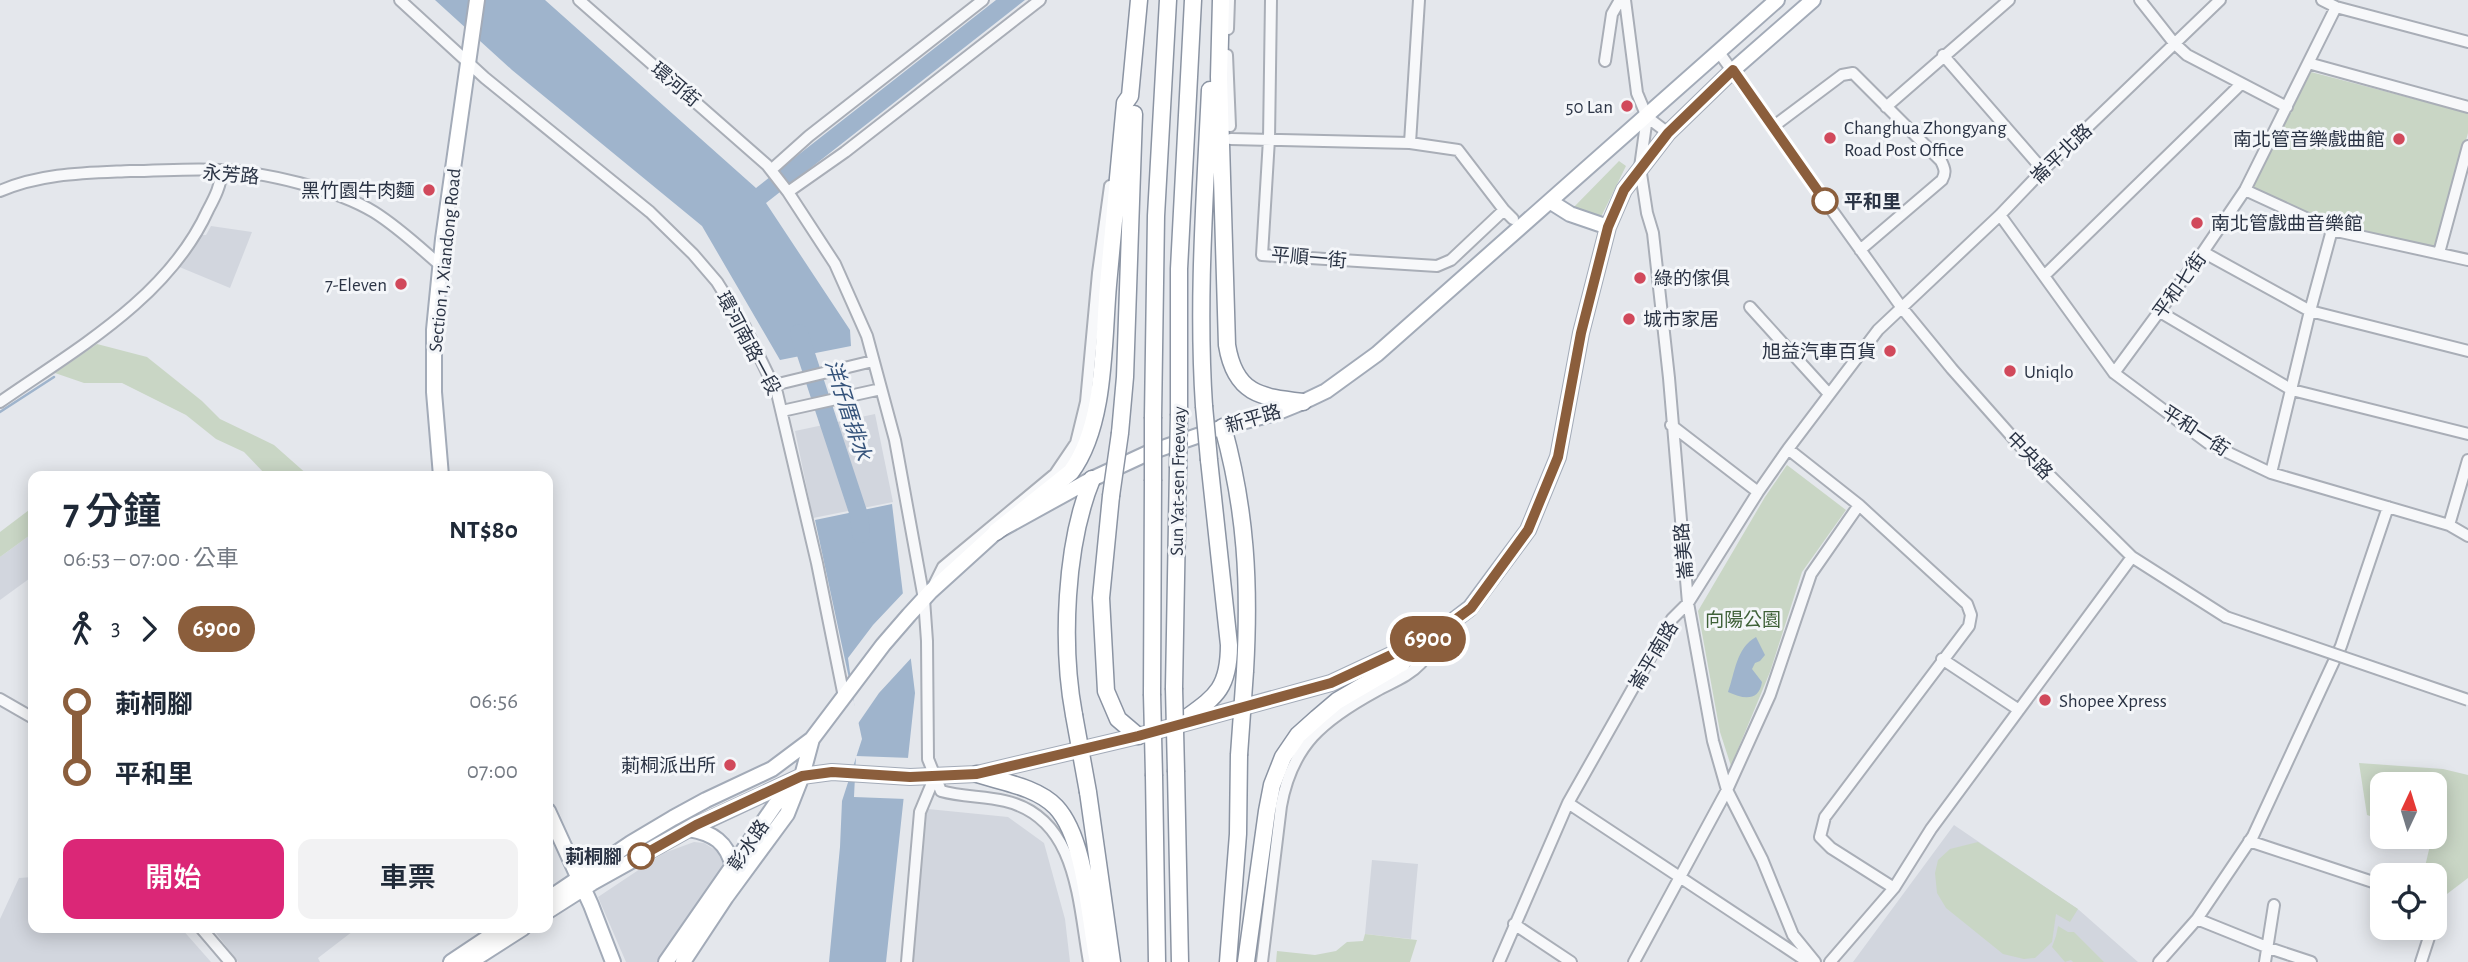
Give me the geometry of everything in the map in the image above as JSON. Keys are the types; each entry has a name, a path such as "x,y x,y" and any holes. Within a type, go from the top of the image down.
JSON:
{"highway":[{"path":"996,532 1070,472 1079,461 1090,435 1099,383 1125,103 1130,96 1139,0"},
{"name":"Sun Yat-sen Freeway","path":"1157,962 1152,694 1153,417 1156,216 1168,0"},
{"name":"Sun Yat-sen Freeway","path":"1180,962 1174,688 1179,270 1193,0"},
{"path":"1178,724 1213,698 1224,683 1229,666 1204,406 1200,303 1213,0"},
{"path":"1221,0 1219,77 1227,345 1230,364 1238,379 1249,390 1261,395 1303,402"},
{"path":"1130,96 1134,104 1125,377 1101,598 1105,691 1118,719 1138,736"},
{"path":"1223,427 1236,473 1245,529 1248,624 1239,755 1237,847 1228,962"},
{"path":"1092,479 1082,503 1070,571 1069,666 1112,962"},
{"path":"1246,962 1267,811 1272,785 1283,757 1298,734 1327,709 1402,663 1412,647"},
{"path":"977,774 1040,796 1056,807 1071,828 1078,850 1098,962"}],"main road":[{"name":"Section 1, Xiandong Road","path":"441,471 433,363 440,265 477,0"},
{"path":"553,897 802,776 838,772 910,777 977,774 1138,736 1331,683 1436,634 1471,608 1528,530 1558,457 1581,333 1608,227 1624,190 1668,133 1733,70 1814,0"},
{"name":"新平路","path":"802,776 811,739 883,645 928,595 996,532 1092,479 1148,453 1223,427 1276,413 1326,391 1377,354 1551,202 1770,2"},
{"path":"1551,202 1570,214 1608,227"},
{"path":"553,907 631,843 706,800 772,769 811,739"},
{"name":"彰水路","path":"666,962 775,805 802,776"},
{"name":"彰水路","path":"683,962 726,897 787,814 802,776"},
{"path":"553,822 613,962"},
{"path":"689,829 710,832 730,853 733,867"},
{"path":"451,962 494,933"},
{"path":"470,962 515,933"}],"street":[{"name":"環河南路一段","path":"400,0 468,63 650,212 717,282 745,327 774,385 782,411 844,697"},
{"name":"環河街","path":"579,0 719,121 771,170 835,264 856,306 895,440 928,595 928,760 935,776"},
{"path":"771,170 809,136 983,0"},
{"path":"788,192 845,152 1040,0"},
{"path":"1229,0 1227,58 1230,126"},
{"name":"平順一街","path":"1270,0 1269,139 1262,255 1437,266 1451,260 1504,210"},
{"path":"1410,143 1419,0"},
{"path":"1605,61 1612,14 1623,0"},
{"path":"1623,0 1637,93 1647,117 1668,133"},
{"path":"1886,107 2009,0"},
{"path":"2140,0 2187,55 2287,107"},
{"name":"崙平北路","path":"1902,308 2220,0"},
{"path":"2322,0 2336,7 2468,43"},
{"name":"平和七街","path":"2114,373 2245,190 2336,7"},
{"name":"中央路","path":"1718,51 1902,308 2022,448 2132,557 2226,617 2468,700"},
{"path":"1943,55 2043,170"},
{"path":"2308,63 2468,107"},
{"path":"1774,126 1848,72 1857,76 1941,162 1945,168 1942,180 1860,250"},
{"path":"2045,275 2241,84"},
{"name":"崙美路","path":"1647,117 1640,167 1653,233 1669,378 1688,603 1713,741 1727,790 1762,859 1793,935 1815,962"},
{"path":"928,595 943,567 1055,474 1076,443 1086,402 1116,124"},
{"path":"1231,139 1410,143 1458,150 1513,219"},
{"path":"2439,253 2468,146"},
{"path":"0,402 120,318 169,270 201,227 221,183 222,170"},
{"name":"永芳路","path":"0,191 22,181 69,173 222,170 300,184 356,203 403,231 440,265"},
{"path":"2245,190 2332,230 2468,260"},
{"name":"平和一街","path":"2000,215 2114,373 2208,443 2271,473 2449,525 2468,536"},
{"path":"2271,473 2332,230"},
{"path":"2203,252 2310,311 2468,351"},
{"path":"1751,307 1829,394"},
{"name":"崙平南路","path":"1499,962 1567,803 1672,619 1688,603 1788,449 1878,330 1902,308"},
{"path":"2160,312 2292,390 2468,434"},
{"path":"774,385 873,361"},
{"path":"782,411 881,389"},
{"path":"1671,425 1758,492"},
{"path":"1788,449 1859,505 1967,604 1971,615 1969,626 1825,817 1820,837 1831,848 1894,888"},
{"path":"2449,525 2468,460"},
{"path":"1634,962 1727,790 1770,695 1811,574 1859,505"},
{"path":"2164,960 2197,919 2249,841 2341,646 2388,507"},
{"path":"1830,962 1894,888 1931,829 2132,557"},
{"path":"1262,962 1281,806 1285,782 1293,764 1307,741 1326,722 1348,706 1407,676 1424,661 1436,634"},
{"path":"1942,659 2019,710"},
{"path":"0,699 28,715"},
{"path":"907,962 920,812 935,776"},
{"path":"935,776 941,791 957,796 1004,801 1030,809 1047,824 1062,843 1072,872 1089,962"},
{"path":"1567,803 1808,962"},
{"path":"2249,841 2370,881"},
{"path":"2265,962 2274,905"},
{"path":"2197,919 2311,962"},
{"path":"1514,924 1571,962"},
{"path":"205,933 230,962"},
{"path":"2421,962 2428,940"}],"shaded area":[{"path":"211,226 252,232 230,288 177,266 198,235 206,235"},
{"path":"875,414 893,502 813,518 795,431"},
{"path":"28,537 28,580 0,600 0,557"},
{"path":"928,809 1008,817 1044,843 1065,919 1070,962 910,962 923,816"},
{"path":"1954,825 2079,910 2138,962 1853,962"},
{"path":"694,842 704,843 717,851 725,868 664,962 626,962 598,897 664,853"},
{"path":"1372,860 1418,864 1411,939 1365,934"},
{"path":"28,877 28,933 185,933 211,962 0,962 0,919 19,878"},
{"path":"216,933 350,933 318,958 320,962 238,962"}],"green space":[{"path":"2311,72 2468,113 2468,133 2437,250 2333,227 2252,188"},
{"path":"1619,161 1626,166 1600,219 1573,208"},
{"path":"97,344 147,357 220,419 274,445 303,471 262,471 244,452 216,439 186,415 122,383 84,383 55,373"},
{"name":"向陽公園","path":"1787,465 1846,510 1802,572 1770,672 1731,766 1720,732 1698,611 1765,497"},
{"path":"28,511 28,537 0,557 0,532"},
{"path":"2359,763 2443,769 2468,775 2468,878 2447,894 2447,863 2426,863 2429,849 2447,849 2447,772 2370,772 2370,816 2367,815"},
{"path":"1978,842 2078,909 2070,922 2056,914 2052,942 2035,958 2024,959 2003,954 1946,908 1937,893 1935,873 1938,860 1950,849"},
{"path":"2058,926 2068,932 2074,932 2104,962 2065,962 2052,947"},
{"path":"1365,934 1417,940 1410,962 1276,962 1277,951 1315,955 1336,951 1347,942 1363,941"}],"water":[{"path":"435,0 545,0 756,188 996,0 1025,0 766,203 850,330 851,346 780,360 702,226 512,70"},
{"path":"892,504 915,693 886,962 829,962 842,801 862,739 815,520"},
{"path":"1756,637 1765,655 1752,669 1762,682 1758,693 1750,697 1728,692 1740,654"}],"pier":[{"path":"906,590 914,655 879,693 857,725 848,658 873,625"},
{"path":"856,756 911,758 906,799 854,797"}],"waterway":[{"name":"洋仔厝排水","path":"799,333 859,515 861,534"},
{"path":"0,412 54,377"}],"bus line":[{"name":"6900","path":"641,856 696,825 802,776 832,772 910,777 977,774 1138,736 1331,683 1436,634 1471,608 1528,530 1558,457 1581,333 1608,227 1624,190 1668,133 1733,70 1825,201"}],"place":[{"name":"50 Lan","path":"1627,106"},
{"name":"Changhua Zhongyang Road Post Office","path":"1830,138"},
{"name":"南北管音樂戲曲館","path":"2399,139"},
{"name":"黑竹園牛肉麵","path":"429,190"},
{"name":"平和里","path":"1825,201"},
{"name":"南北管戲曲音樂館","path":"2197,223"},
{"name":"綠的傢俱","path":"1640,278"},
{"name":"7-Eleven","path":"401,284"},
{"name":"城市家居","path":"1629,319"},
{"name":"旭益汽車百貨","path":"1890,351"},
{"name":"Uniqlo","path":"2010,371"},
{"name":"Shopee Xpress","path":"2045,700"},
{"name":"莿桐派出所","path":"730,765"},
{"name":"莿桐腳","path":"641,856"}]}
